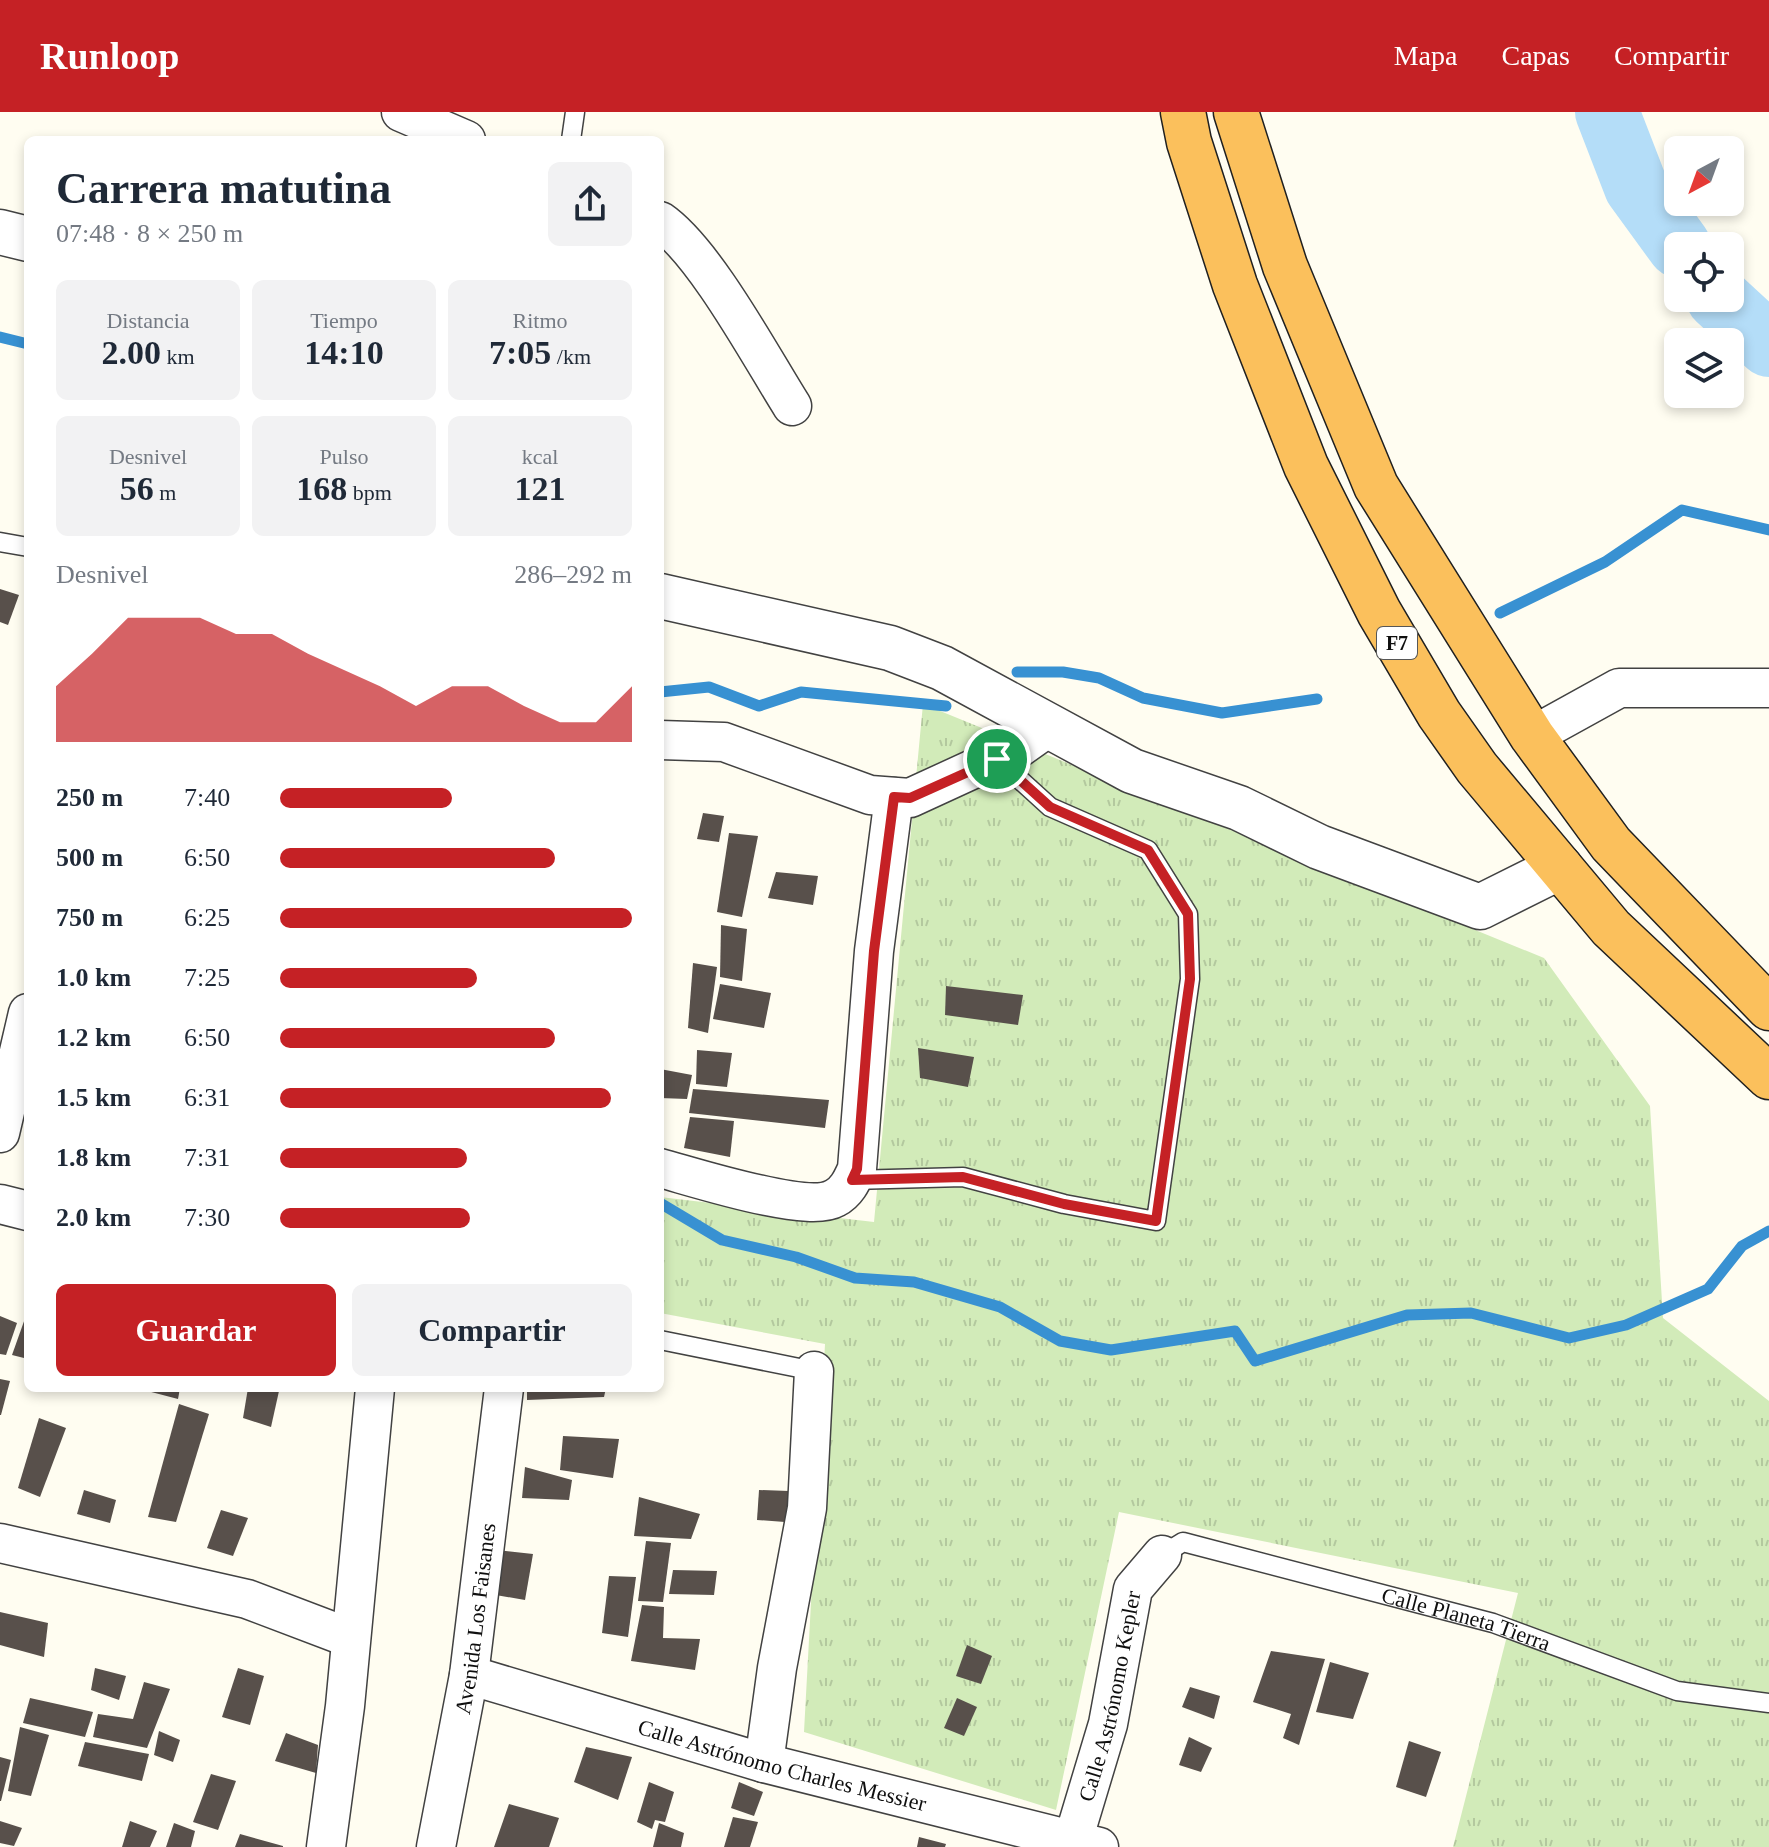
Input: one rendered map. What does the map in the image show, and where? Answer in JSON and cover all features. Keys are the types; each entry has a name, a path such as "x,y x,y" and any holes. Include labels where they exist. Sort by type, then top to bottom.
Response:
{"highway":[{"name":"F7","path":"1183,112 1235,285 1306,466 1379,612 1439,714 1477,768 1611,928 1769,1077"},
{"path":"1236,112 1285,266 1376,486 1532,736 1611,844 1769,1008"}],"street":[{"path":"401,112 457,136"},
{"path":"664,225 686,247 718,289 792,406"},
{"path":"0,232 24,238"},
{"path":"664,597 890,648 942,668 1132,771 1239,808 1319,847 1480,907 1560,867"},
{"path":"1532,736 1619,688 1769,688"},
{"path":"664,740 724,742 870,795 910,798 997,759 1050,726"},
{"path":"664,1169 773,1198 820,1202 835,1198 852,1180 857,1169 874,951 894,797"},
{"path":"0,1133 24,1030"},
{"path":"0,1204 24,1210"},
{"path":"764,1763 777,1668 807,1508 814,1371"},
{"path":"326,1847 375,1392"},
{"name":"Avenida Los Faisanes","path":"436,1847 469,1675 504,1392"},
{"path":"0,1543 247,1599 350,1638"},
{"name":"Calle Astrónomo Kepler","path":"1081,1845 1133,1589 1162,1555"},
{"name":"Calle Astrónomo Charles Messier","path":"469,1675 764,1763 1081,1845"}],"lane":[{"path":"572,136 575,112"},
{"path":"0,542 24,546"},
{"path":"852,1180 963,1177 1064,1204 1156,1221 1190,979 1188,914 1148,850 1050,807 997,759"},
{"path":"664,1341 814,1371"},
{"name":"Calle Planeta Tierra","path":"1162,1555 1183,1542 1493,1623 1677,1691 1769,1703"}],"green space":[{"path":"923,704 1544,958 1650,1106 1663,1318 1769,1401 1769,1847 1453,1847 1518,1593 1119,1512 1056,1810 804,1732 825,1344 664,1314 664,1197 874,1222"}],"building":[{"path":"0,589 19,595 8,625 0,622"},
{"path":"703,813 724,816 719,842 697,839"},
{"path":"729,833 758,836 742,917 717,912"},
{"path":"776,872 818,876 813,905 768,898"},
{"path":"721,925 747,929 742,981 720,977"},
{"path":"693,963 717,967 708,1033 688,1028"},
{"path":"720,984 771,993 764,1028 713,1019"},
{"path":"946,986 1023,995 1018,1025 945,1015"},
{"path":"918,1048 974,1057 968,1087 920,1078"},
{"path":"697,1050 732,1053 727,1087 696,1084"},
{"path":"664,1070 692,1075 687,1099 664,1098"},
{"path":"693,1089 829,1100 825,1128 689,1113"},
{"path":"690,1117 734,1121 730,1157 684,1148"},
{"path":"0,1316 17,1323 6,1355 0,1354"},
{"path":"24,1321 24,1358 12,1355"},
{"path":"0,1379 10,1381 1,1415 0,1415"},
{"path":"151,1392 179,1392 178,1399"},
{"path":"247,1392 279,1392 271,1427 243,1418"},
{"path":"527,1392 605,1392 604,1397 527,1400"},
{"path":"179,1404 209,1414 176,1522 148,1517"},
{"path":"39,1418 66,1428 40,1497 18,1488"},
{"path":"563,1436 619,1439 613,1478 560,1470"},
{"path":"525,1467 572,1480 569,1500 522,1498"},
{"path":"84,1490 116,1500 110,1523 77,1514"},
{"path":"759,1490 789,1491 785,1522 757,1520"},
{"path":"639,1497 700,1514 691,1539 634,1536"},
{"path":"221,1510 248,1518 233,1556 207,1548"},
{"path":"646,1541 671,1543 663,1602 638,1601"},
{"path":"497,1550 533,1554 525,1600 490,1594"},
{"path":"673,1570 717,1571 714,1595 669,1594"},
{"path":"609,1576 636,1577 628,1637 602,1633"},
{"path":"642,1605 664,1607 663,1638 700,1639 695,1670 631,1661"},
{"path":"0,1612 48,1623 44,1657 0,1645"},
{"path":"967,1645 992,1656 981,1684 956,1676"},
{"path":"1271,1651 1325,1659 1299,1745 1283,1738 1291,1714 1253,1702"},
{"path":"1330,1662 1369,1673 1353,1719 1316,1712"},
{"path":"95,1668 126,1676 119,1700 91,1690"},
{"path":"238,1668 264,1676 250,1725 222,1717"},
{"path":"144,1682 170,1689 147,1748 93,1737 98,1714 133,1719"},
{"path":"1190,1687 1220,1696 1214,1719 1182,1707"},
{"path":"30,1698 93,1712 85,1737 23,1723"},
{"path":"957,1698 977,1707 964,1736 944,1728"},
{"path":"20,1727 49,1735 31,1796 8,1791"},
{"path":"159,1731 180,1740 173,1762 154,1755"},
{"path":"286,1733 318,1745 316,1773 275,1761"},
{"path":"1189,1737 1212,1748 1201,1772 1179,1765"},
{"path":"1409,1741 1441,1752 1426,1797 1396,1787"},
{"path":"85,1742 149,1754 142,1781 78,1766"},
{"path":"586,1747 632,1757 618,1800 574,1782"},
{"path":"0,1757 11,1760 1,1801 0,1801"},
{"path":"211,1774 236,1781 218,1830 193,1822"},
{"path":"649,1782 674,1792 665,1822 655,1820 652,1829 637,1822"},
{"path":"739,1782 763,1792 754,1816 731,1808"},
{"path":"509,1804 559,1818 549,1847 494,1847"},
{"path":"733,1817 758,1822 750,1847 724,1847"},
{"path":"0,1821 22,1828 14,1846 0,1843"},
{"path":"130,1821 157,1831 150,1847 122,1847"},
{"path":"174,1823 195,1831 191,1847 166,1847"},
{"path":"659,1823 684,1833 681,1847 653,1847"},
{"path":"240,1834 283,1846 283,1847 235,1847"},
{"path":"919,1837 946,1844 945,1847 917,1847"}],"waterway":[{"path":"1607,112 1636,187 1669,232"},
{"path":"1733,312 1769,345"},
{"path":"0,337 24,343"},
{"path":"1500,613 1605,562 1682,510 1769,530"},
{"path":"1017,672 1063,672 1099,678 1143,698 1222,713 1317,699"},
{"path":"664,692 709,687 759,706 801,692 946,706"},
{"path":"664,1205 722,1240 796,1257 855,1278 914,1282 1000,1307 1060,1341 1111,1350 1235,1331 1255,1361 1407,1315 1471,1313 1569,1338 1626,1325 1708,1289 1742,1246 1769,1231"}],"route":[{"path":"997,759 1050,807 1148,850 1188,914 1190,979 1156,1221 1064,1204 963,1177 852,1180 857,1169 874,951 894,797 910,798 997,759"}]}
